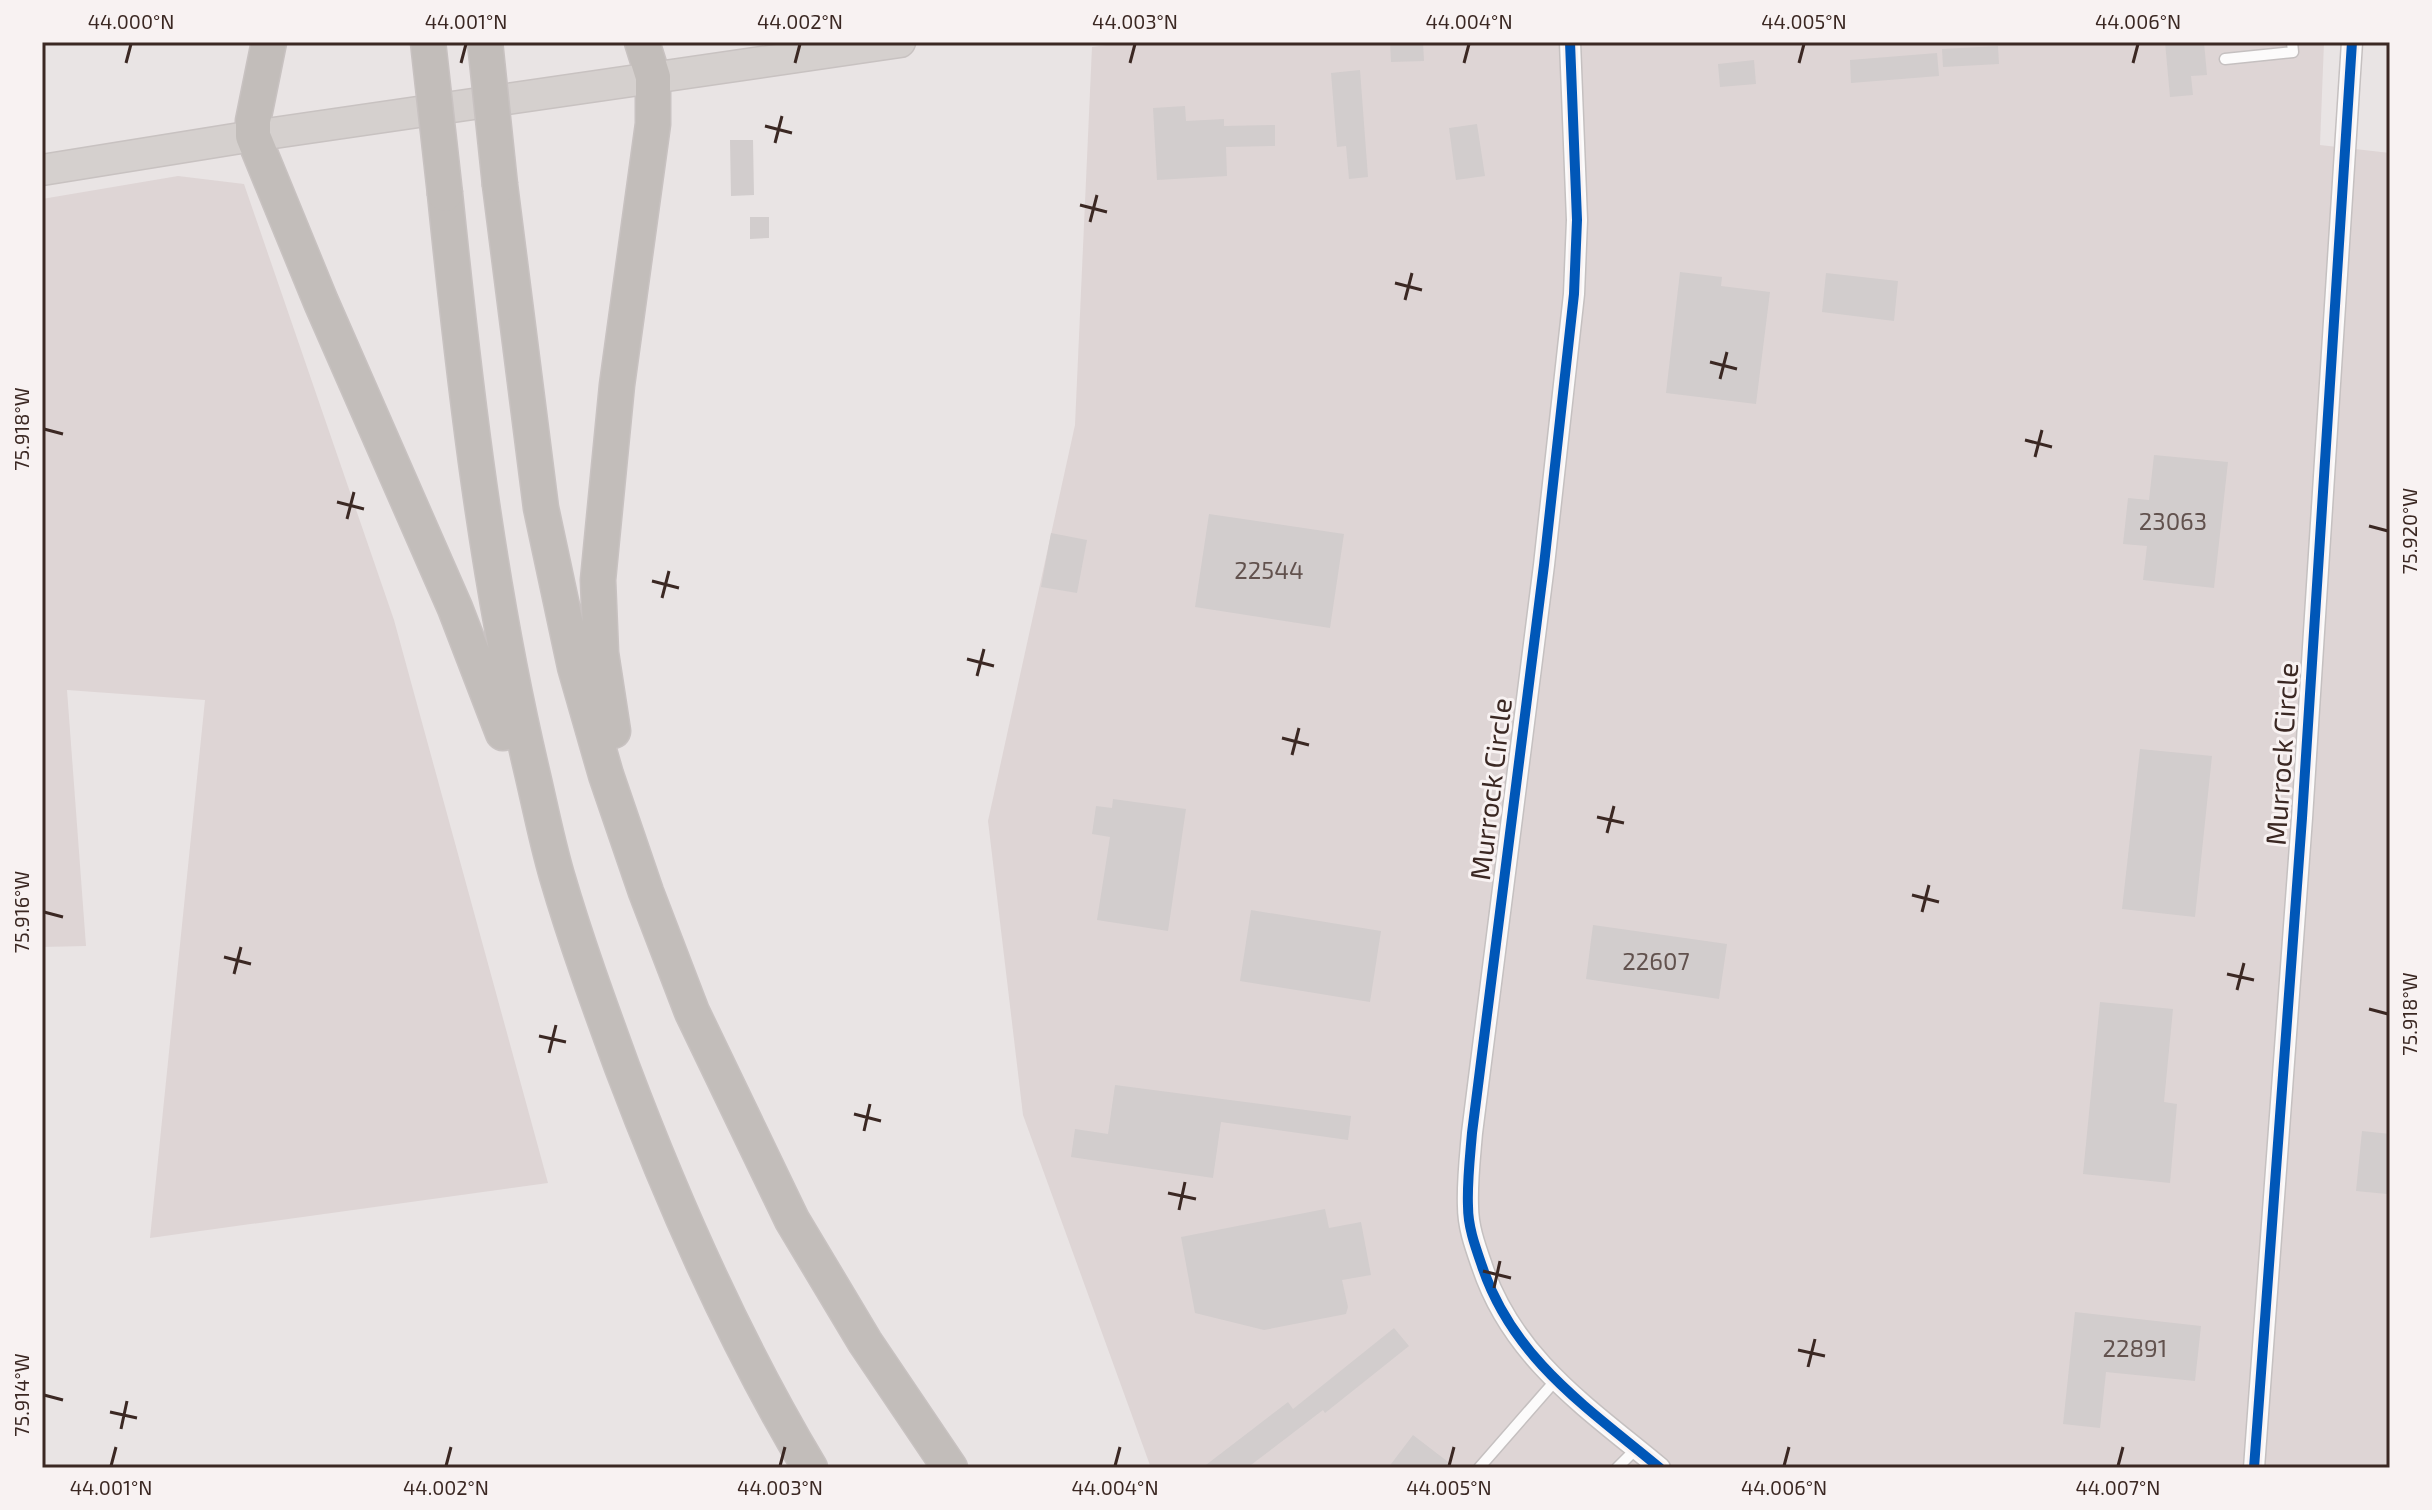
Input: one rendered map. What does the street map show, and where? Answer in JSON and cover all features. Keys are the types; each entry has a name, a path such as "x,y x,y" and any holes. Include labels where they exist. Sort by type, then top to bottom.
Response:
{"highway":[{"path":"269,42 253,121 253,136 314,287 455,608 492,699 524,809 556,874"},
{"path":"428,42 462,360 483,519 510,678 556,874 589,977 655,1154 706,1271 810,1468"},
{"path":"485,42 528,414 544,522 575,667 606,775 692,1012 792,1220 865,1342 950,1468"},
{"path":"642,42 653,77 653,124 617,385 598,580 601,653 611,727 628,789 646,892"}],"main road":[{"path":"42,170 253,136 900,42"}],"street":[{"name":"Murrock Circle","path":"1570,42 1577,220 1574,294 1544,565 1472,1133 1468,1208 1473,1239 1490,1291 1509,1326 1555,1381 1660,1468"},
{"name":"Murrock Circle","path":"2254,1468 2302,818 2352,42"}],"lane":[{"path":"2225,59 2293,52 2292,42"},
{"path":"1479,1468 1555,1381"},
{"path":"1617,1468 1637,1448"}],"shaded area":[{"path":"1127,42 2324,42 2320,145 2390,153 2390,1468 1151,1468 1023,1115 988,821 1075,425 1092,47"},
{"path":"178,176 244,184 394,620 548,1183 150,1238 205,700 67,690 86,946 42,947 42,199"}],"building":[{"path":"1390,42 1423,42 1424,61 1391,62"},
{"path":"2165,42 2204,42 2207,75 2191,76 2193,95 2170,97"},
{"path":"1998,46 1999,64 1943,67 1942,49"},
{"path":"1937,53 1939,76 1851,83 1850,60"},
{"path":"1754,60 1756,84 1720,87 1718,64"},
{"path":"1360,70 1368,177 1349,179 1346,146 1337,147 1331,73"},
{"path":"1185,106 1186,121 1224,119 1224,126 1275,125 1275,146 1226,147 1227,176 1157,180 1153,108"},
{"path":"1477,124 1485,176 1456,180 1449,128"},
{"path":"730,140 753,140 754,195 731,196"},
{"path":"750,217 769,217 769,238 750,239"},
{"path":"1680,272 1722,277 1721,286 1770,292 1756,404 1666,393"},
{"path":"1826,273 1898,281 1894,321 1822,312"},
{"path":"2154,455 2228,462 2214,588 2143,580 2147,546 2123,544 2128,498 2149,500"},
{"path":"1209,514 1344,534 1330,628 1195,607"},
{"path":"1051,533 1087,540 1077,593 1041,587"},
{"path":"2140,749 2212,756 2195,917 2122,909"},
{"path":"1113,799 1186,809 1168,931 1097,920 1110,837 1092,834 1096,806 1112,808"},
{"path":"1251,910 1381,931 1370,1002 1240,981"},
{"path":"1593,925 1727,944 1719,999 1586,979"},
{"path":"2100,1002 2173,1009 2164,1102 2177,1104 2170,1183 2083,1174"},
{"path":"1115,1085 1351,1116 1348,1140 1221,1122 1213,1178 1071,1157 1075,1129 1108,1134"},
{"path":"2362,1131 2390,1134 2390,1186 2387,1194 2356,1191"},
{"path":"1325,1209 1329,1228 1361,1222 1371,1275 1342,1280 1348,1307 1346,1314 1264,1330 1195,1313 1181,1237"},
{"path":"2075,1312 2201,1326 2195,1381 2106,1372 2100,1428 2063,1424"},
{"path":"1394,1328 1409,1346 1325,1413 1323,1410 1247,1468 1202,1468 1288,1402 1293,1409"},
{"path":"1413,1435 1456,1468 1388,1468"}],"cycle path":[{"path":"1570,42 1577,220 1574,294 1544,565 1472,1133 1468,1214 1472,1236 1496,1299 1533,1355 1580,1402 1660,1468"},
{"path":"2254,1468 2302,818 2352,42"}]}
